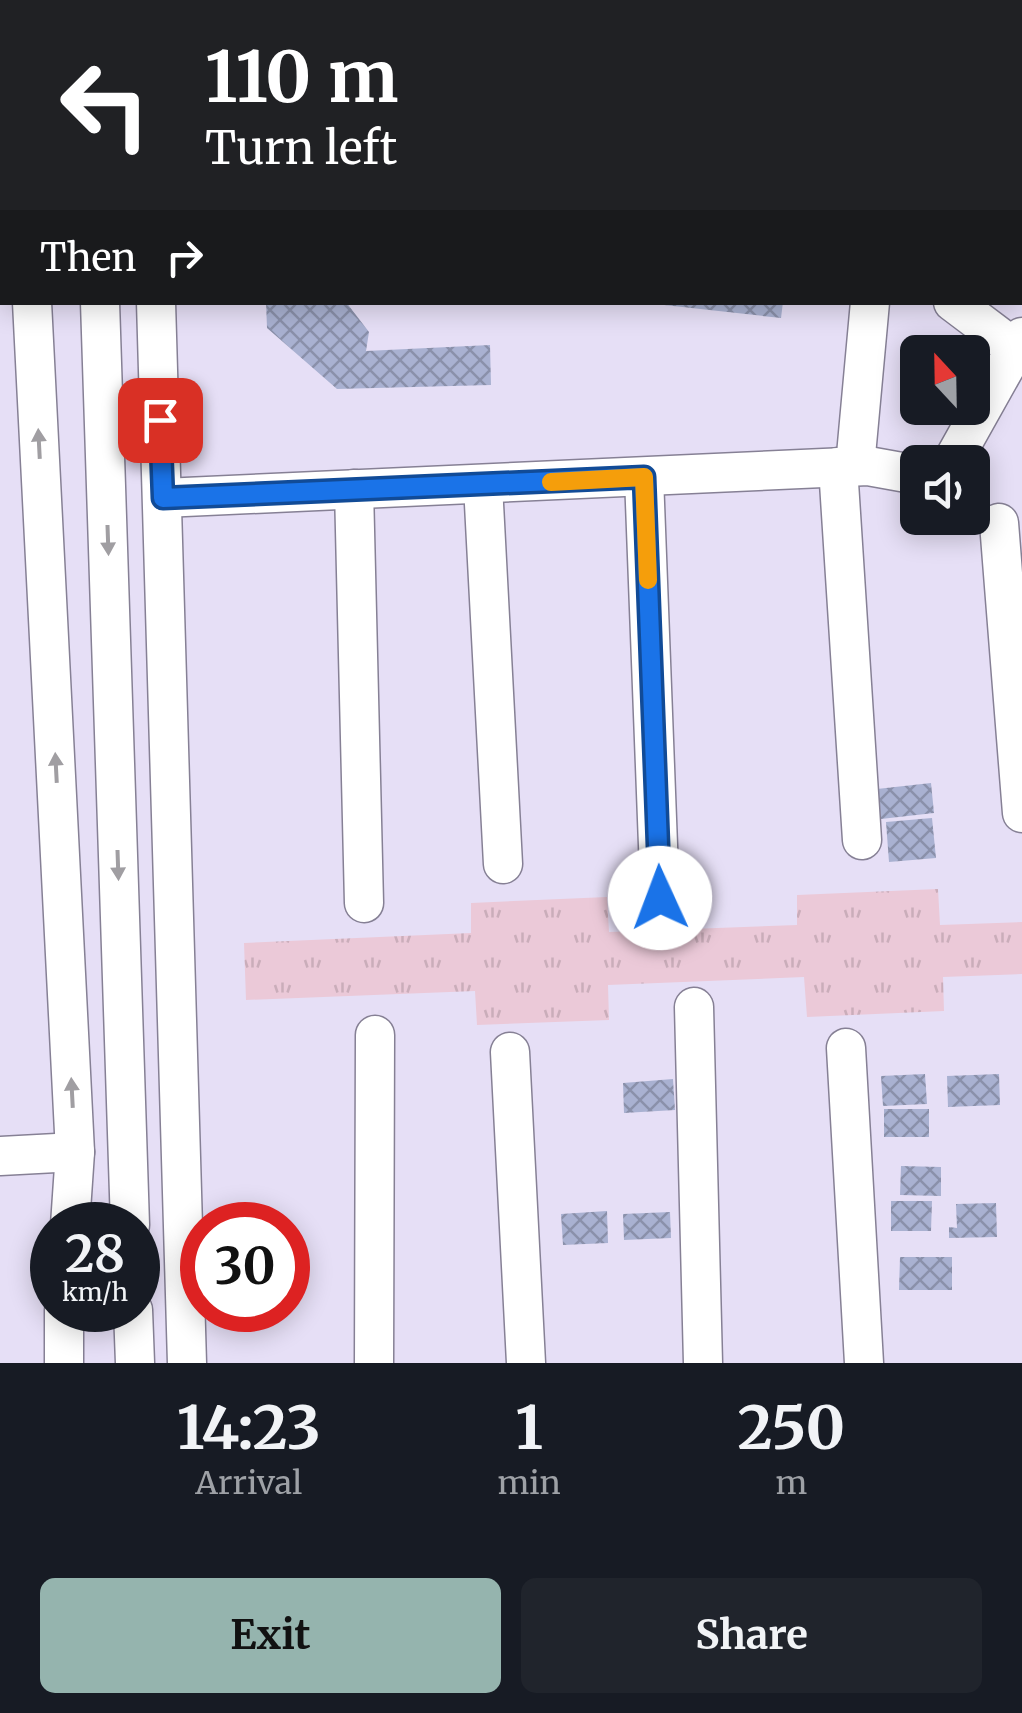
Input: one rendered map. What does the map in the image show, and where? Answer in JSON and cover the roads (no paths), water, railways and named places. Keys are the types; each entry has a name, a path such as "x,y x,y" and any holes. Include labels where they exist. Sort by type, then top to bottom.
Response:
{"street":[{"path":"32,305 74,1152 71,1202"},
{"path":"100,305 129,1202"},
{"path":"156,305 187,1363"},
{"path":"862,840 847,467 870,305"},
{"path":"959,305 1018,342 961,445"},
{"path":"163,498 847,467 900,473"},
{"path":"644,477 660,898"},
{"path":"483,485 502,864"},
{"path":"354,489 364,903"},
{"path":"998,521 1022,814"},
{"path":"694,1007 703,1363"},
{"path":"374,1363 375,1035"},
{"path":"846,1048 864,1363"},
{"path":"510,1052 526,1363"},
{"path":"0,1156 74,1152"},
{"path":"134,1332 135,1363"},
{"path":"137,1332 146,1363"}]}
